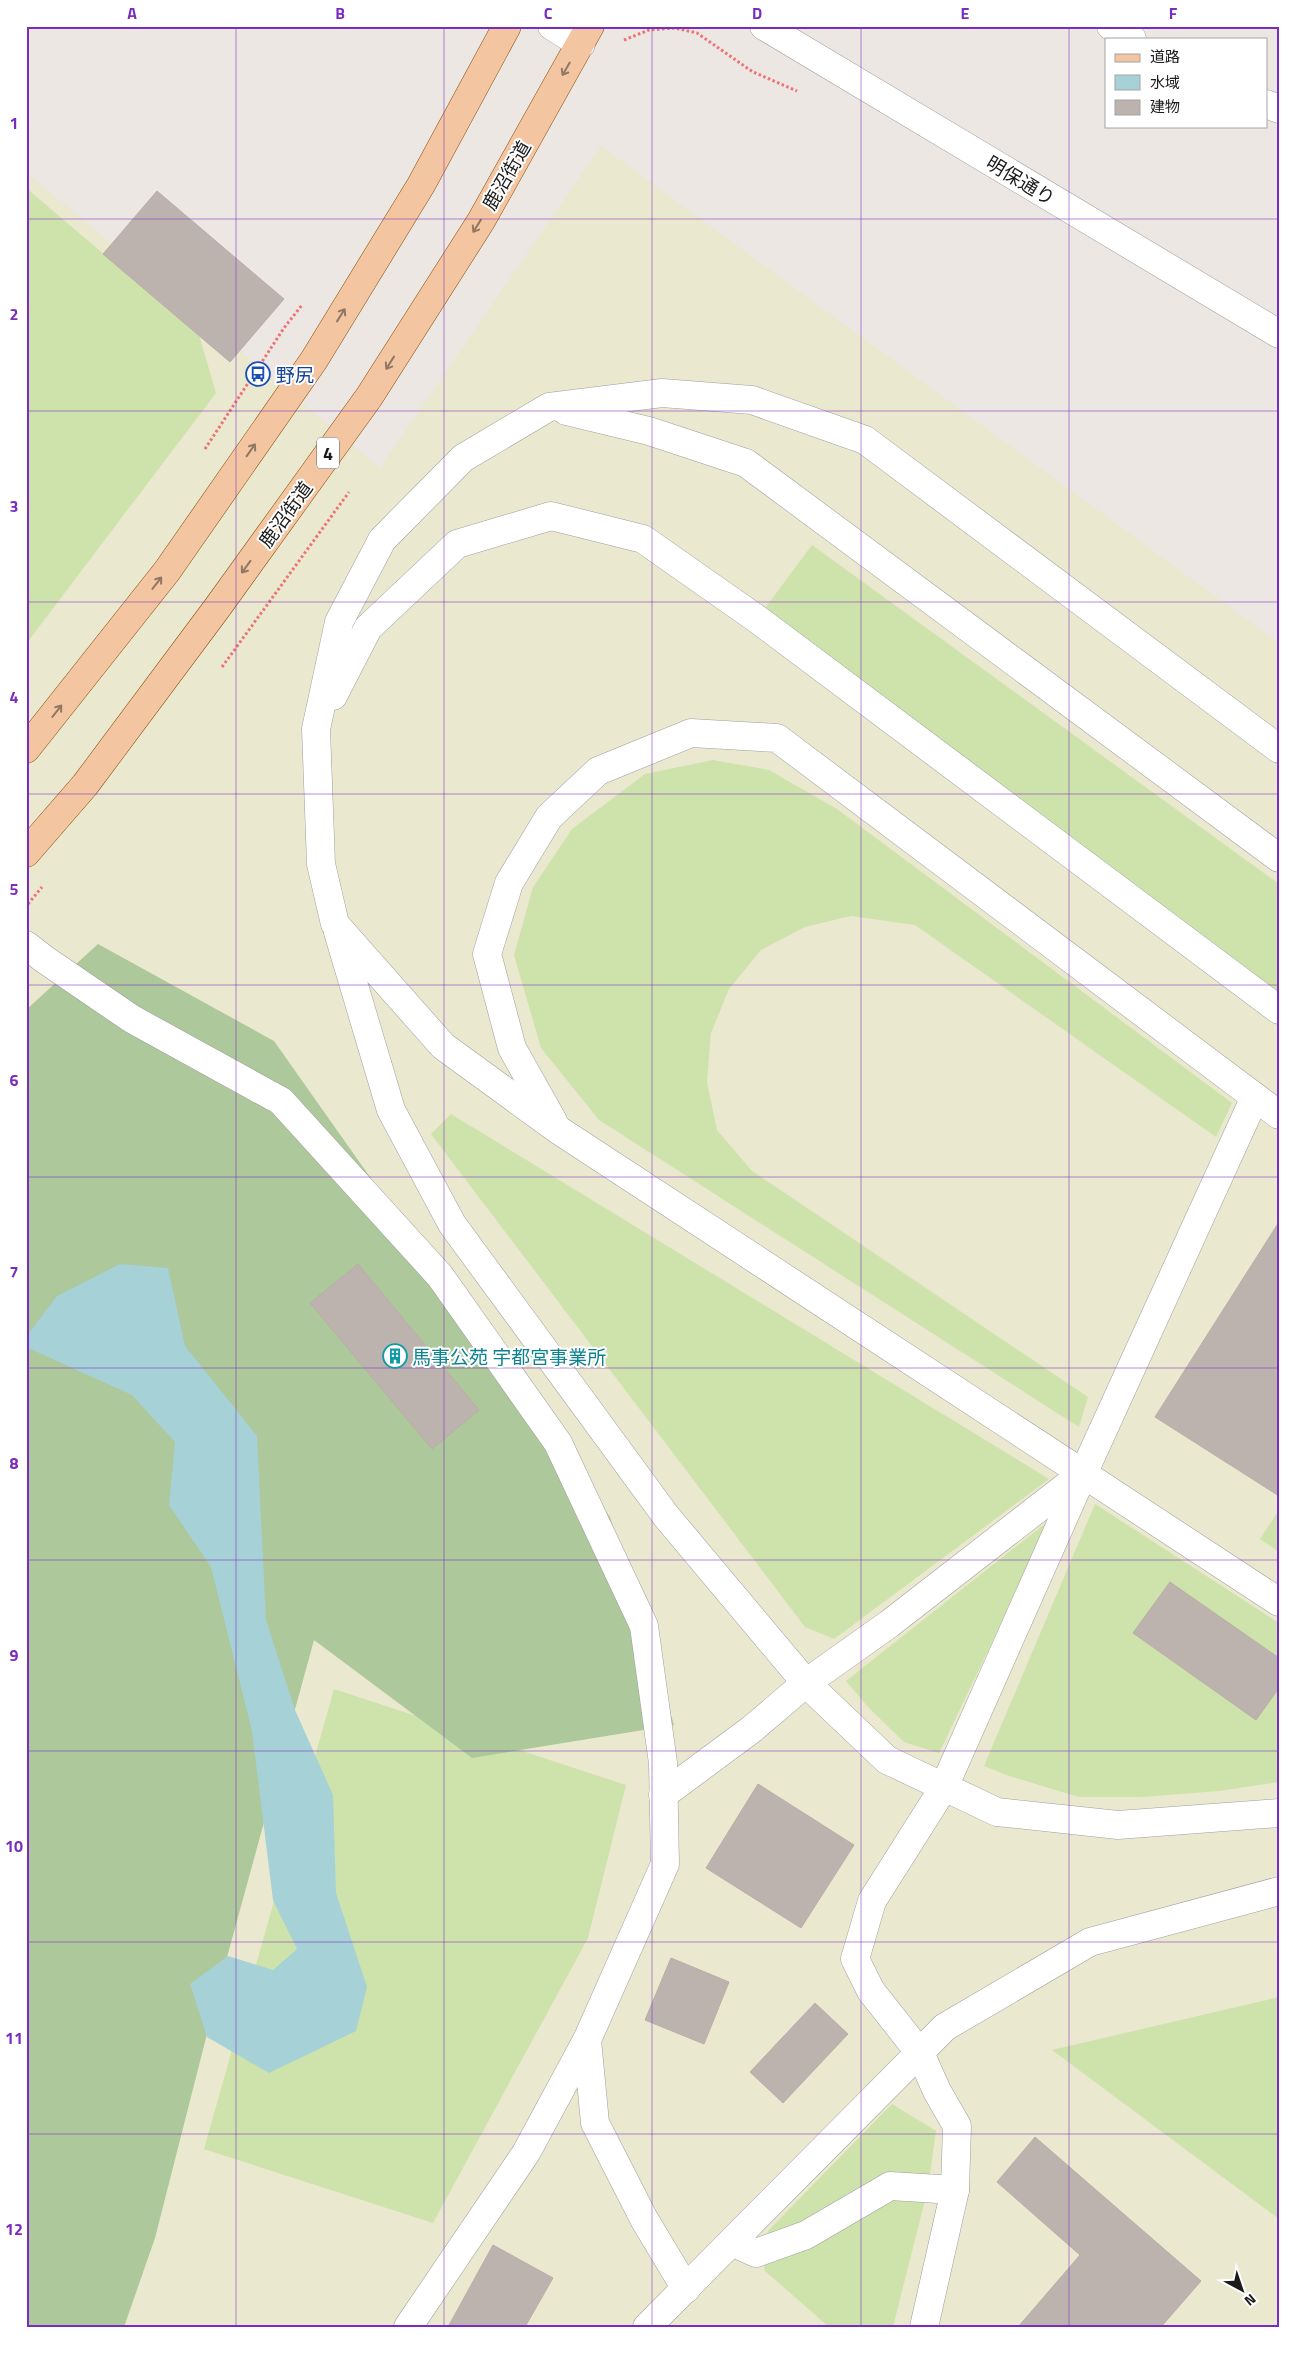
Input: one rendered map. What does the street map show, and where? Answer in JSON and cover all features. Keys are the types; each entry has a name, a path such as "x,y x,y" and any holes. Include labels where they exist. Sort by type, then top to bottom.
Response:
{"main road":[{"path":"26,749 167,571 314,360 421,185 507,26"},
{"name":"鹿沼街道","path":"26,853 91,777 217,608 369,397 480,221 585,35"}],"street":[{"path":"552,26 585,35"},
{"name":"明保通り","path":"764,26 1279,334"},
{"path":"1111,26 1130,38"},
{"path":"1279,749 865,440 752,400 662,393 549,407 464,458 382,540 339,622 316,729 321,864 336,924 391,1110 452,1224 666,1516 806,1683 887,1760 997,1812 1118,1825 1279,1813"},
{"path":"549,407 648,430 746,463 1279,858"},
{"path":"316,729 368,628 457,544 551,516 643,539 757,619 1279,1010"},
{"path":"557,1129 512,1048 487,954 509,883 549,817 598,771 691,733 777,738 1279,1114"},
{"path":"336,924 443,1046 557,1129 1279,1602"},
{"path":"26,945 132,1019 281,1101 440,1276 558,1443 644,1626 663,1763 665,1864 587,2040 526,2153 408,2327"},
{"path":"924,2327 955,2190 957,2126 936,2090 920,2053 871,1991 855,1959 872,1901 944,1787 1083,1474 1255,1097"},
{"path":"664,1795 752,1729 806,1683 889,1624 1083,1474"},
{"path":"649,2326 946,2027 1090,1942 1279,1892"},
{"path":"587,2040 595,2123 644,2219 686,2289"},
{"path":"732,2242 756,2253 806,2235 890,2186 955,2190"}],"path":[{"path":"620,43 626,38 649,30 675,28 697,33 753,72 805,94"},
{"path":"201,456 268,352 308,298"},
{"path":"216,674 349,491"},
{"path":"28,904 47,882"}],"shaded area":[{"path":"601,146 1279,643 1279,2327 26,2327 26,172 380,468"}],"green space":[{"path":"26,188 199,335 216,393 26,644"},
{"path":"812,545 1279,884 1279,998 757,619"},
{"path":"713,760 769,770 837,809 1232,1103 1216,1137 915,925 851,916 805,927 761,950 729,989 711,1033 707,1082 717,1130 752,1171 1088,1397 1079,1427 599,1120 541,1048 514,955 533,887 572,829 645,774"},
{"path":"98,944 274,1041 610,1517 674,1725 472,1758 314,1640 221,1979 155,2238 124,2327 26,2327 26,1010"},
{"path":"451,1114 1049,1479 834,1639 805,1627 431,1134"},
{"path":"1095,1504 1279,1623 1279,1782 1219,1791 1142,1797 1079,1797 1009,1776 984,1766"},
{"path":"1279,1510 1279,1552 1260,1539"},
{"path":"1051,1519 939,1753 904,1742 869,1708 846,1681"},
{"path":"334,1689 626,1785 588,1938 433,2223 204,2149"},
{"path":"1279,1997 1279,2219 1052,2050"},
{"path":"892,2104 936,2131 928,2188 893,2327 829,2327 764,2270 768,2231"}],"water":[{"path":"120,1264 168,1268 185,1346 257,1436 266,1620 295,1710 333,1795 336,1893 367,1987 356,2031 269,2073 207,2037 190,1984 228,1956 273,1970 297,1949 273,1900 252,1731 211,1567 169,1505 175,1442 132,1395 26,1347 26,1337 57,1296"}],"building":[{"path":"157,191 284,299 230,362 103,254"},
{"path":"1279,1222 1279,1496 1155,1417"},
{"name":"馬事公苑 宇都宮事業所","path":"358,1264 479,1410 432,1449 310,1303"},
{"path":"1170,1582 1279,1658 1279,1688 1256,1720 1133,1633"},
{"path":"758,1784 854,1845 801,1928 706,1868"},
{"path":"671,1958 729,1982 704,2044 645,2020"},
{"path":"815,2003 848,2034 783,2103 750,2072"},
{"path":"1035,2137 1201,2281 1161,2327 1018,2327 1080,2255 997,2182"},
{"path":"493,2245 553,2278 525,2327 448,2327"}],"place":[{"name":"野尻","path":"258,374"},
{"name":"馬事公苑 宇都宮事業所","path":"395,1356"}]}
